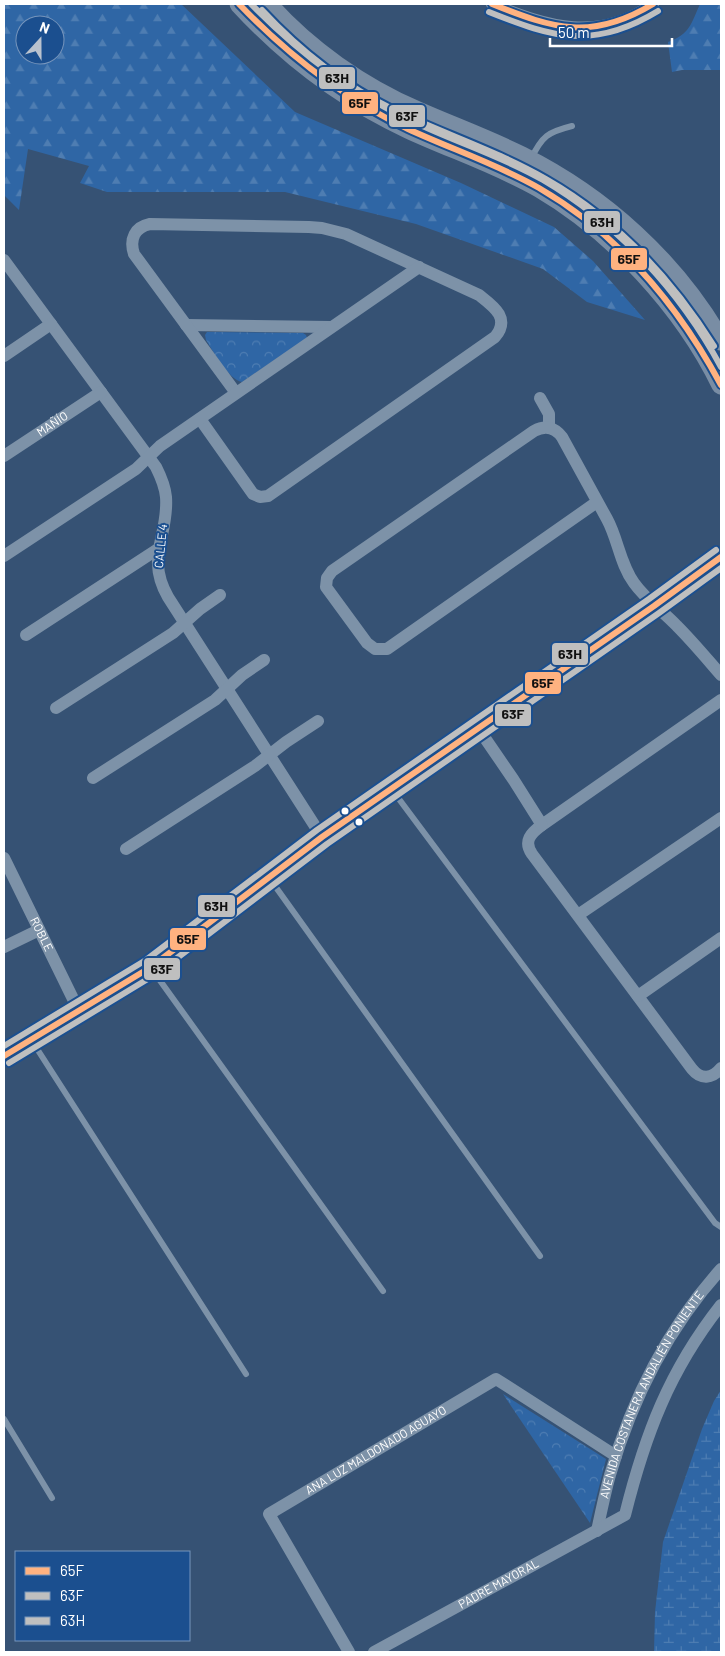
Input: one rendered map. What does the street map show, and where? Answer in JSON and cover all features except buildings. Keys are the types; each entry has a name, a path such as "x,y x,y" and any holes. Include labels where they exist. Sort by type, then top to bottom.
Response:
{"street":[{"path":"239,4 282,47 306,67 354,101 406,129 520,177 559,200 586,220 611,241 658,290 700,347 721,385"},
{"path":"268,4 315,48 364,82 416,110 530,160 600,204 645,244 685,288 721,341"},
{"path":"492,4 538,22 571,27 603,25 619,21 632,17 653,4"},
{"path":"200,419 253,494 260,497 268,496 495,337 502,322 501,316 494,307 479,295 346,234 322,228 144,225 138,229 131,241 134,254 236,393"},
{"name":"CALLE 4","path":"4,260 161,477 166,498 166,510 158,549 157,562 160,582 322,836"},
{"path":"4,556 136,469 160,446 419,267"},
{"path":"4,356 51,324"},
{"path":"186,325 331,327"},
{"name":"MAÑÍO","path":"4,456 101,392"},
{"path":"540,398 549,414 549,428"},
{"path":"597,502 387,649 374,648 368,643 328,592 326,582 332,571 538,428 554,429 562,437 613,530 626,569 634,582 654,606 676,625 721,675"},
{"path":"26,635 158,549"},
{"path":"4,1056 151,967 270,878 322,836 721,558"},
{"path":"56,708 173,633 200,609 220,595"},
{"path":"93,778 215,700 242,675 264,660"},
{"path":"721,700 542,825 529,837 530,850 695,1074 706,1077 712,1076 721,1068"},
{"path":"126,849 256,766 318,720"},
{"path":"478,728 542,825"},
{"path":"578,915 721,818"},
{"name":"ROBLE","path":"4,858 79,1011"},
{"path":"4,947 39,930"},
{"path":"638,996 721,938"},
{"name":"AVENIDA COSTANERA ANDALIÉN PONIENTE","path":"597,1531 610,1476 635,1404 657,1359 690,1307 721,1269"},
{"name":"AVENIDA COSTANERA ANDALIÉN PONIENTE","path":"625,1516 650,1428 662,1399 693,1344 721,1304"},
{"name":"ANA LUZ MALDONADO AGUAYO","path":"349,1652 269,1514 496,1379 616,1456"},
{"name":"PADRE MAYORAL","path":"374,1652 625,1516"}],"lane":[{"path":"530,160 543,138 557,130 572,126"},
{"path":"391,789 715,1223 721,1227"},
{"path":"270,878 540,1256"},
{"path":"151,967 383,1291"},
{"path":"31,1039 246,1374"},
{"path":"4,1420 52,1498"}],"green space":[{"path":"4,4 181,4 295,112 461,183 554,227 593,261 645,320 587,302 543,269 416,224 285,192 107,192 80,183 89,166 28,149 19,210 4,195"},
{"path":"700,4 721,4 721,70 682,70 672,72 668,42 685,32 692,23"},
{"path":"207,332 303,333 307,338 242,382 232,376 222,364 206,340 205,335"},
{"path":"721,1390 721,1652 654,1652 655,1612 663,1542 702,1429"},
{"path":"503,1394 606,1459 590,1523"}],"transit line":[{"name":"65F","path":"239,4 297,58 361,104 408,129 523,179 568,206 595,227 644,274 665,300 686,327 721,385"},
{"name":"63H","path":"251,4 287,39 326,70 368,98 428,129 527,171 597,217 621,238 666,286 705,339 721,367"},
{"name":"65F","path":"492,4 535,20 573,27 592,27 611,23 631,16 653,4"},
{"name":"63F","path":"262,10 307,53 358,90 394,110 527,169 572,195 596,212 619,231 660,274 714,346"},
{"name":"63F","path":"489,12 534,28 574,36 614,31 658,11"},
{"name":"63H","path":"4,1046 146,960 317,830 649,599 716,550"},
{"name":"65F","path":"4,1056 151,967 322,837 654,606 721,557"},
{"name":"63F","path":"9,1063 156,974 327,844 721,568"}]}
